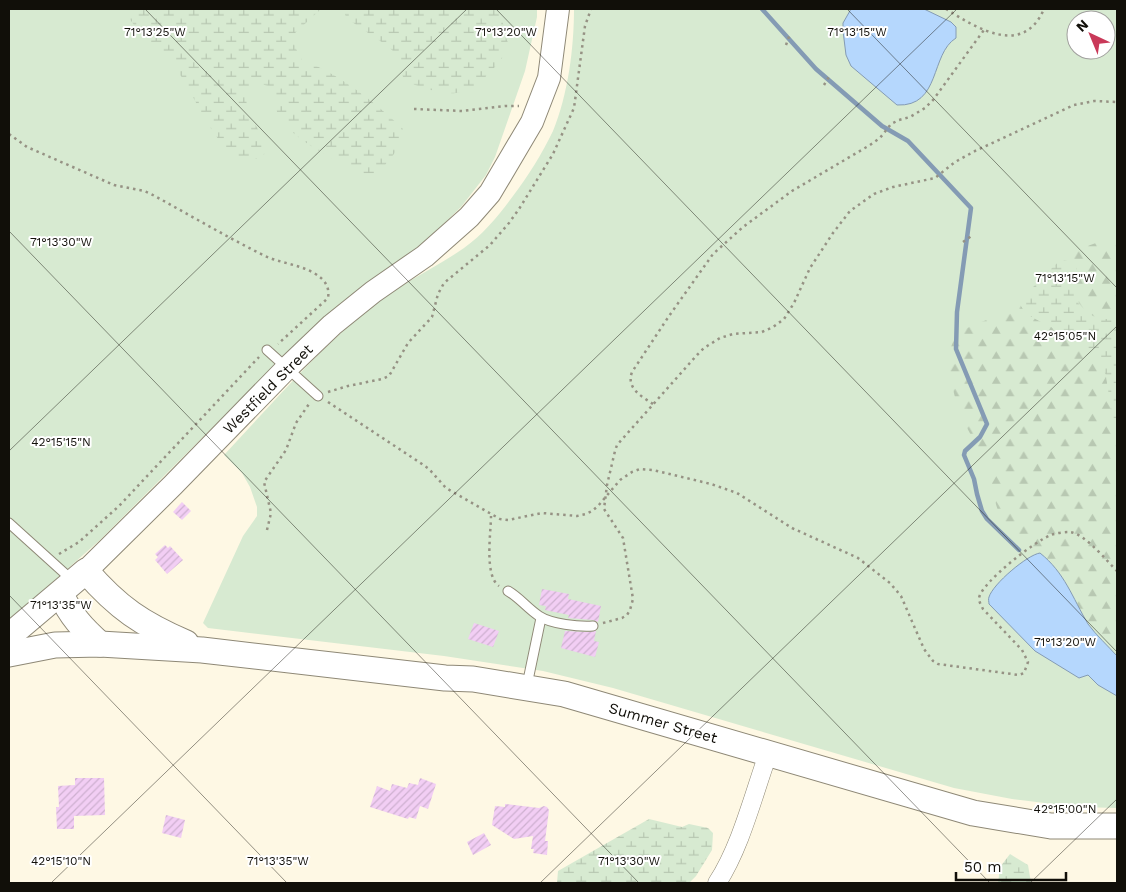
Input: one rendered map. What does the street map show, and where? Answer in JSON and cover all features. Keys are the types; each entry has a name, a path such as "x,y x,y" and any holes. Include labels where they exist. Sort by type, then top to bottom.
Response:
{"main road":[{"name":"Westfield Street","path":"9,636 74,582"},
{"path":"74,582 67,607 81,627 100,644"},
{"name":"Summer Street","path":"74,582 109,596 133,616 158,631 202,650"},
{"name":"Summer Street","path":"9,654 55,645 100,644 202,650 444,678 474,679 582,699 973,813 1050,826 1117,826"}],"street":[{"name":"Westfield Street","path":"74,582 332,325 425,256 469,217 490,193 521,142 538,108 549,78 558,9"},
{"path":"717,883 739,838 768,754"}],"lane":[{"path":"267,350 318,396"},
{"path":"9,523 74,582"},
{"path":"508,591 518,597 541,618 578,626 593,626"},
{"path":"526,688 541,618"}],"path":[{"path":"267,530 271,513 264,482 286,450 296,423 309,404 318,396 389,376 408,343 432,317 438,294 444,283 480,254 509,223 553,154 574,108 585,26 592,9"},
{"path":"946,9 984,30 998,35 1017,35 1032,27 1039,20 1044,9"},
{"path":"653,404 641,396 631,385 632,372 713,254 742,227 792,191 870,145 889,126 920,112 933,100 984,30"},
{"path":"786,45 790,34"},
{"path":"824,86 830,75"},
{"path":"593,626 622,618 630,610 632,604 623,538 619,529 606,513 605,498 617,445 697,355 712,343 728,335 762,332 784,319 838,225 856,206 883,190 938,177 955,162 975,151 1074,105 1094,101 1117,102"},
{"path":"414,109 462,111 505,106 538,108"},
{"path":"9,134 28,147 114,185 151,194 265,256 295,264 314,273 321,278 329,290 328,298 279,342 257,358 149,475 100,524 66,551 48,558"},
{"path":"963,242 973,235"},
{"path":"318,396 422,464 446,488 500,520 542,514 577,516 592,511 620,480 640,469 698,480 737,493 792,528 858,558 890,583 901,596 918,637 929,657 938,664 953,668 981,669 1019,675 1024,673 1028,662 1022,650 983,608 980,596 987,584 1009,563 1040,540 1057,533 1071,532 1080,535 1117,571"},
{"path":"491,516 490,562 492,577 495,584 508,591"}],"green space":[{"path":"9,9 537,9 537,17 525,71 495,157 486,175 461,207 429,238 276,364 101,539 9,621"},
{"path":"124,9 321,9 295,33 294,44 302,60 342,80 380,109 403,129 400,143 392,157 370,179 306,143 294,134 278,115 276,88 255,84 247,92 247,105 251,118 267,148 261,157 247,159 234,154 222,144 212,130 185,83 171,63 137,29"},
{"path":"345,9 508,9 502,14 504,33 508,43 506,51 494,68 471,88 451,93 430,90 405,82 400,69 400,57 352,22 345,15"},
{"path":"574,9 1117,9 1117,808 1078,807 1012,799 954,788 613,688 543,671 444,656 208,628 203,623 243,536 257,516 257,507 250,487 242,473 224,455 309,364 362,314 399,287 471,243 503,210 529,173 553,131 563,102 571,55"},
{"path":"1117,233 1117,318 1102,319 1093,316 1078,302 1075,289 1075,262 1060,260 1079,249 1110,238"},
{"path":"1060,260 1075,262 1077,270 1075,289 1080,306 1097,318 1117,318 1117,424 1112,418 1106,375 1099,362 1063,333 1026,314 1020,304 1034,286"},
{"path":"1020,304 1026,314 1063,333 1090,353 1099,362 1106,375 1112,418 1117,424 1117,656 1088,624 1056,569 1040,553 1033,554 1008,530 999,514 985,462 962,418 956,402 949,363 949,354 954,340 965,329 1004,314"},
{"path":"649,819 682,827 689,824 708,828 713,833 712,850 696,876 689,883 557,883 558,871"},
{"path":"1010,854 1028,865 1031,883 998,883 1000,867"}],"water":[{"path":"851,9 924,9 951,22 956,27 956,38 942,56 928,89 921,98 911,103 897,105 851,66 846,55 843,23"},
{"path":"1040,553 1062,577 1088,624 1117,656 1117,696 1098,685 1088,675 1079,678 1035,651 989,604 992,591 1003,578 1019,564"}],"building":[{"path":"182,502 191,511 182,520 173,512"},
{"path":"165,545 168,548 170,546 183,560 167,574 155,560 158,557 155,554"},
{"path":"542,589 569,594 568,599 601,606 598,622 568,618 569,615 545,610 546,606 539,605"},
{"path":"474,623 499,631 493,647 468,639"},
{"path":"565,631 596,631 594,641 599,642 595,657 561,648"},
{"path":"75,778 104,778 105,815 74,816 74,829 57,829 56,807 59,807 58,786 75,785"},
{"path":"420,778 436,784 428,809 420,806 416,819 409,817 408,819 370,807 377,786 390,791 392,784 407,788 409,783 418,785"},
{"path":"505,804 539,808 547,807 549,810 545,841 548,841 547,855 533,853 534,849 531,849 533,836 514,839 492,825 495,806 505,807"},
{"path":"166,815 185,820 181,838 162,833"},
{"path":"484,833 491,845 473,855 467,842"}],"waterway":[{"path":"762,9 816,69 882,126 908,141 971,208 957,312 956,349 987,424 980,437 965,451 964,455 974,479 982,511 987,519 1019,550"}]}
